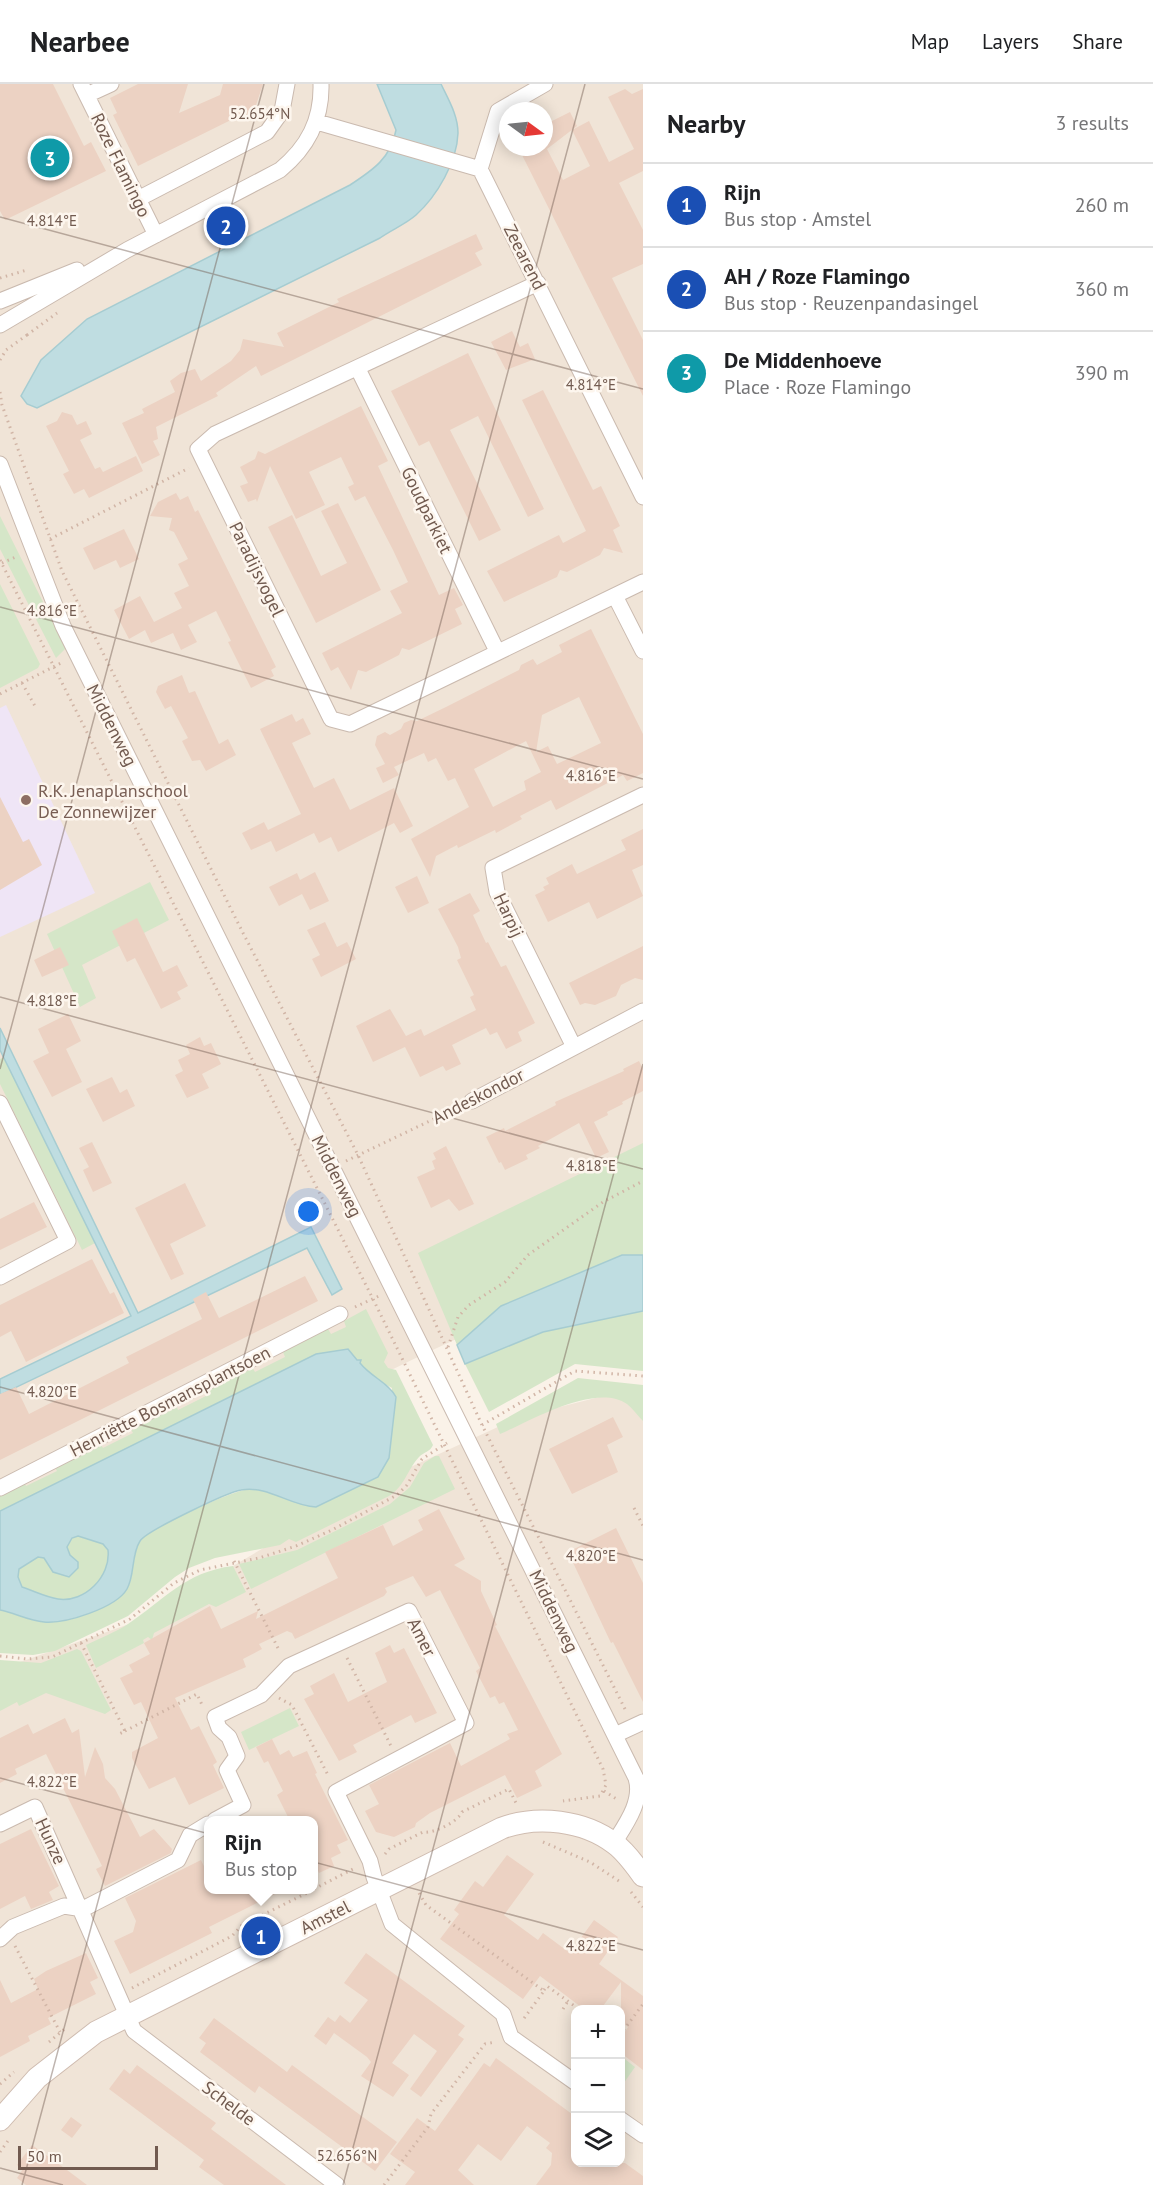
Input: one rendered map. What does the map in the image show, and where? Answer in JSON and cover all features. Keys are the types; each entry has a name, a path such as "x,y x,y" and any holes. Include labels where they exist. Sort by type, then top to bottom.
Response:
{"street":[{"name":"Roze Flamingo","path":"111,84 84,89 156,235"},
{"path":"138,199 267,132 282,111 287,84"},
{"path":"0,325 127,250 280,170 305,145 317,122 321,84"},
{"path":"317,122 480,170 498,111 545,84"},
{"name":"Zeearend","path":"480,170 643,497"},
{"path":"0,301 127,250"},
{"path":"204,460 198,449 215,434 538,283"},
{"name":"Goudparkiet","path":"358,369 497,651"},
{"name":"Paradijsvogel","path":"204,460 331,719 350,724 643,582"},
{"name":"Middenweg","path":"0,464 54,608 466,1433 639,1788 634,1810 614,1843"},
{"path":"615,596 643,651"},
{"name":"Harpij","path":"573,1045 497,892 494,868 643,795"},
{"name":"Andeskondor","path":"472,1101 573,1045 643,1011"},
{"path":"0,1102 68,1241 0,1277"},
{"name":"Henriëtte Bosmansplantsoen","path":"0,1488 340,1314"},
{"name":"Amer","path":"215,1717 266,1691 289,1666 409,1611 466,1723 336,1792"},
{"path":"215,1717 219,1728 229,1737 237,1756 227,1770 243,1805 224,1816"},
{"path":"615,1735 636,1719"},
{"path":"336,1792 370,1861 392,1924 503,2014 511,2037 571,2079"},
{"name":"Hunze","path":"0,1824 35,1807 83,1909 128,2016"},
{"name":"Amstel","path":"8,2126 21,2094 64,2055 96,2032 381,1897 476,1840 522,1821 558,1822 598,1834 614,1843"},
{"path":"4,1936 64,1906 83,1909 178,1860 190,1835 204,1826"},
{"path":"614,1843 643,1876"},
{"name":"Schelde","path":"128,2016 134,2031 337,2185"},
{"path":"625,2122 643,2135"}],"path":[{"path":"0,360 6,350 27,335 25,329"},
{"name":"Middenweg","path":"0,392 2,405 62,571 242,931 358,1155 482,1425 636,1719"},
{"path":"1,562 33,548 204,460"},
{"name":"Middenweg","path":"1,562 373,1299 603,1769 606,1785 604,1791 600,1796 586,1800"},
{"path":"0,694 99,644"},
{"path":"22,683 35,706"},
{"name":"Andeskondor","path":"312,1178 472,1101"},
{"path":"447,1348 458,1317 470,1305 505,1282 528,1255 603,1202 643,1180"},
{"path":"0,1656 42,1659 81,1644 129,1619 174,1583 200,1570 234,1561 259,1558 296,1546 391,1500 407,1485 422,1459 575,1371 643,1376"},
{"path":"634,1508 643,1526"},
{"path":"234,1561 289,1666"},
{"path":"339,1643 397,1760"},
{"path":"81,1644 125,1731"},
{"path":"266,1691 292,1705 336,1792"},
{"path":"119,1734 197,1694 205,1712 215,1717"},
{"path":"318,1887 423,1832 428,1833 460,1818 462,1812 508,1789 517,1805"},
{"path":"535,1842 546,1843 572,1854 620,1881 643,1907"},
{"path":"381,1897 418,1890 426,1905 544,1991"},
{"path":"4,1936 60,2032"},
{"path":"384,2185 428,2127 431,2114 485,2044 511,2037 547,1986 573,2005"},
{"path":"563,2009 568,2001"},
{"path":"625,2029 643,2004"},
{"path":"0,2152 8,2126"}],"shaded area":[{"path":"0,84 643,84 643,1253 424,1354 0,1561"},
{"name":"R.K. Jenaplanschool De Zonnewijzer","path":"6,705 95,893 0,937 0,708"},
{"path":"643,1386 643,2185 0,2185 0,1669 141,1620 369,1486 520,1417"}],"green space":[{"path":"0,516 66,648 56,658 0,549"},
{"path":"0,584 40,664 38,668 0,688"},
{"path":"150,882 169,920 82,965 96,998 80,1007 47,934"},
{"path":"4,1057 95,1243 82,1250 0,1084 0,1059"},
{"path":"643,1143 643,1255 622,1255 501,1306 457,1345 418,1253"},
{"path":"366,1309 388,1353 384,1362 388,1368 396,1370 433,1445 419,1457 394,1492 296,1542 289,1539 280,1545 215,1558 189,1568 128,1616 55,1651 33,1655 0,1653 0,1610 33,1620 53,1622 78,1617 104,1606 124,1593 129,1585 140,1541 158,1528 192,1511 227,1495 250,1489 275,1493 316,1507 378,1477 389,1458 392,1388 369,1375 359,1363 361,1360 316,1354 0,1511 0,1493 24,1481 26,1486 57,1471 54,1466 100,1443 103,1448 133,1433 130,1428 176,1405 178,1410 210,1394 207,1389 252,1367 255,1372 285,1357 283,1352 328,1329 331,1334 346,1327 344,1321"},
{"path":"643,1311 643,1371 575,1364 489,1412 465,1364 543,1332"},
{"path":"578,1378 643,1385 643,1421 627,1404 614,1398 598,1398 581,1400 563,1406 500,1434 496,1424"},
{"path":"439,1456 455,1489 251,1589 239,1564 297,1550 390,1504 410,1487 424,1463"},
{"path":"78,1536 103,1544 108,1549 105,1569 95,1586 78,1597 68,1599 54,1598 22,1587 18,1577 19,1569 38,1557 44,1558 53,1572 69,1577 78,1568 77,1561 70,1555 67,1547 72,1538"},
{"path":"233,1566 246,1592 216,1607 209,1604 154,1633 152,1640 148,1637 143,1640 144,1643 96,1668 86,1645 128,1624 188,1580 216,1569"},
{"path":"77,1649 81,1651 111,1710 105,1714 46,1693 19,1706 17,1702 0,1711 0,1660 41,1663"},
{"path":"290,1708 299,1726 249,1750 241,1732"},
{"path":"625,2059 635,2067 625,2081"}],"water":[{"path":"377,84 441,84 458,126 457,144 450,167 431,198 416,215 380,238 37,408 27,404 21,396 41,360 87,319 350,185 380,162 394,140 396,130"},
{"path":"0,1028 138,1313 311,1227 342,1289 332,1295 307,1248 0,1395 0,1379 131,1316 0,1050"},
{"path":"622,1255 643,1255 643,1311 543,1332 465,1364 457,1345 501,1306"},
{"path":"348,1349 357,1360 361,1360 360,1363 364,1368 389,1388 396,1397 389,1458 378,1477 316,1507 306,1506 260,1490 233,1492 188,1512 156,1529 140,1541 127,1589 121,1596 101,1608 77,1617 53,1622 33,1620 0,1610 0,1511 316,1354","holes":["78,1536 103,1544 108,1550 108,1560 101,1578 78,1597 58,1599 22,1587 18,1577 19,1569 38,1557 44,1558 53,1572 69,1577 78,1568 78,1562 70,1555 67,1547 72,1538"]}],"building":[{"path":"0,84 53,84 84,146 91,142 106,171 5,220 0,211"},
{"path":"138,84 188,84 179,113 220,95 223,84 263,84 252,117 243,114 138,166 113,115 117,113 110,98"},
{"path":"625,89 632,94 643,89 643,171 619,183 643,230 643,264 612,278 643,340 643,396 523,156 551,156 563,180 590,166 572,130 589,121 609,162 634,149 608,97"},
{"path":"570,112 577,126 553,144 553,120"},
{"path":"476,234 483,249 475,253 482,265 261,376 256,366 216,393 218,396 156,427 158,439 153,441 160,455 142,464 122,423 144,413 142,409 175,392 170,381 181,373 195,369 201,381 231,361 240,350 243,339 284,347 277,333 339,302 337,299"},
{"path":"512,331 520,347 528,343 535,359 506,370 491,342"},
{"path":"468,353 544,509 528,517 478,416 450,430 501,530 479,541 429,441 419,446 391,391"},
{"path":"543,390 593,490 601,486 620,526 613,530 623,553 604,548 600,555 567,572 560,570 557,577 504,602 487,571 559,535 563,543 586,531 522,400"},
{"path":"361,406 388,461 378,466 439,595 454,588 463,605 455,609 462,624 409,650 402,648 399,655 366,672 358,670 351,690 338,667 331,671 322,653 402,613 390,591 408,582 393,550 365,496 355,501 348,487 354,484 341,457 309,472 325,505 296,519 270,466 257,502 256,499 248,502 240,486 248,483 240,467 255,459 258,451 265,454"},
{"path":"62,412 72,415 77,425 86,421 92,434 80,440 95,469 100,467 103,472 136,456 143,471 89,498 84,489 74,494 63,474 69,471 46,426 57,421"},
{"path":"176,493 180,500 188,496 195,512 198,510 276,667 271,670 274,676 251,688 228,642 231,641 216,611 188,625 197,642 181,650 173,633 151,643 145,630 129,639 114,610 140,596 154,622 182,608 174,593 189,586 178,564 188,559 174,532 169,530 172,518 150,516 158,502"},
{"path":"338,503 381,590 316,623 268,527 292,515 321,576 347,563 321,511"},
{"path":"124,529 139,559 120,568 116,560 94,570 83,548"},
{"path":"591,629 643,734 643,773 627,781 623,775 556,810 551,800 520,816 522,819 496,833 495,830 458,848 457,845 436,856 430,877 411,839 469,807 455,778 448,781 436,758 428,762 424,753 394,767 399,775 383,783 376,768 385,764 375,745 377,736 385,732 390,735 401,729 404,723 411,720 417,721 446,707 519,670 521,665 533,659 537,665 562,652 559,645","holes":["579,697 601,743 557,764 548,746 536,752 542,715","526,741 541,772 524,781 526,790 493,807 474,769"]},
{"path":"182,675 189,693 195,691 219,744 228,739 236,755 206,771 200,760 192,761 182,741 188,738 171,706 165,709 156,692 158,686"},
{"path":"292,714 296,722 303,718 311,734 292,743 314,788 334,778 350,810 394,788 413,826 400,833 394,823 338,852 331,837 319,843 314,833 276,852 271,841 251,850 242,833 264,822 268,830 301,814 260,729"},
{"path":"0,797 23,842 29,839 42,865 0,890"},
{"path":"643,829 643,865 632,870 643,896 597,919 589,902 548,922 535,895 545,890 543,887 549,884 546,878 572,864 577,874 626,850 621,840"},
{"path":"315,872 329,901 310,910 302,894 279,906 269,887 297,873 300,880"},
{"path":"417,876 429,903 408,913 395,887"},
{"path":"470,893 480,911 473,915 486,943 488,942 501,967 506,965 535,1023 518,1032 522,1041 506,1049 497,1032 490,1035 486,1028 452,1045 461,1064 446,1071 443,1066 420,1077 405,1047 373,1062 356,1026 390,1009 406,1036 421,1029 424,1036 476,1010 470,997 474,995 457,960 461,958 458,947 438,909"},
{"path":"137,918 163,972 177,965 188,986 177,992 181,999 161,1009 135,958 127,962 112,931"},
{"path":"325,922 337,947 347,942 356,959 321,977 312,959 320,955 307,930"},
{"path":"643,946 643,980 635,978 621,985 616,996 595,1005 585,1003 580,1005 569,983"},
{"path":"60,947 69,965 42,977 34,960"},
{"path":"68,1014 81,1041 66,1049 82,1082 52,1097 33,1061 49,1053 38,1029"},
{"path":"200,1037 204,1046 211,1043 221,1064 202,1074 209,1088 187,1098 175,1075 183,1071 178,1060 190,1054 186,1045"},
{"path":"639,1061 643,1069 643,1091 622,1102 623,1104 607,1112 608,1115 594,1122 609,1152 596,1158 579,1123 538,1146 540,1148 526,1155 528,1159 505,1170 501,1162 499,1163 486,1137 504,1128 505,1131 556,1105 555,1102 624,1071 623,1069"},
{"path":"112,1077 120,1093 127,1089 135,1106 103,1122 86,1089"},
{"path":"92,1142 112,1183 93,1192 83,1170 89,1167 79,1148"},
{"path":"446,1146 474,1204 459,1211 449,1199 431,1208 417,1177 435,1169 432,1161 436,1159 433,1153"},
{"path":"185,1183 206,1226 170,1244 184,1274 171,1280 135,1208"},
{"path":"34,1202 47,1227 0,1250 0,1219"},
{"path":"92,1259 110,1294 114,1292 124,1313 26,1362 11,1331 0,1337 0,1305"},
{"path":"305,1276 318,1301 0,1460 0,1394 16,1387 29,1414 129,1363 126,1357 202,1319 193,1299 206,1292 219,1318"},
{"path":"613,1417 623,1437 607,1445 618,1472 572,1494 549,1449"},
{"path":"439,1509 465,1559 454,1565 481,1581 481,1591 497,1625 495,1626 562,1754 535,1771 542,1786 517,1798 505,1775 430,1813 416,1823 415,1827 394,1837 376,1832 365,1811 379,1804 369,1785 450,1743 461,1766 510,1739 507,1734 518,1730 504,1702 499,1704 495,1696 490,1698 476,1671 480,1668 440,1590 426,1597 413,1576 385,1588 387,1592 384,1596 295,1639 292,1633 287,1631 259,1644 262,1649 243,1659 246,1667 175,1698 191,1730 199,1726 217,1762 213,1765 224,1788 189,1805 175,1777 149,1789 132,1758 132,1752 158,1738 141,1702 134,1705 120,1678 133,1672 129,1665 150,1654 144,1643 210,1606 221,1629 258,1611 256,1619 338,1578 325,1552 383,1525 393,1546 423,1530 418,1520"},
{"path":"616,1528 643,1583 643,1702 613,1642 611,1643 568,1552"},
{"path":"390,1645 394,1653 404,1648 437,1713 415,1723 411,1715 353,1745 357,1752 339,1761 304,1699 314,1694 310,1686 334,1673 348,1702 387,1682 375,1653"},
{"path":"65,1718 72,1733 79,1729 85,1777 95,1747 103,1764 105,1778 115,1789 140,1837 154,1829 172,1849 171,1853 105,1886 96,1869 102,1866 46,1754 15,1769 17,1774 0,1783 0,1738 28,1724 33,1734"},
{"path":"272,1739 280,1755 289,1750 293,1757 307,1751 317,1773 315,1774 348,1840 337,1845 341,1853 331,1858 334,1866 319,1873 318,1816 288,1816 277,1795 283,1791 268,1761 264,1763 256,1747"},
{"path":"31,1829 59,1886 49,1892 53,1900 31,1909 25,1896 0,1909 0,1844"},
{"path":"507,1855 534,1874 504,1915 538,1940 543,1933 570,1953 594,1920 618,1937 599,1964 643,1996 643,2070 625,2056 625,2032 628,2027 625,2025 625,2005 621,2005 621,1982 604,2005 578,2005 540,1976 523,1999 440,1939 459,1914 454,1910 475,1881 483,1887"},
{"path":"201,1860 204,1866 204,1894 275,1894 209,1927 212,1933 130,1974 114,1941 133,1932 136,1921 125,1898"},
{"path":"86,1953 98,1978 90,1982 96,1994 48,2018 51,2024 28,2036 30,2041 0,2057 0,1980 11,2003 38,1989 34,1979 46,1971"},
{"path":"366,1953 465,2026 458,2035 464,2039 421,2097 410,2089 437,2051 414,2034 392,2063 409,2075 393,2097 361,2076 371,2062 367,2057 334,2033 326,2045 314,2036 328,2017 335,2022 340,2015 350,2023 368,2000 344,1983"},
{"path":"214,2018 287,2072 292,2065 397,2142 375,2171 259,2086 255,2093 200,2052 206,2043 199,2038"},
{"path":"496,2058 571,2113 571,2167 625,2167 625,2163 643,2176 643,2185 536,2185 551,2165 552,2153 546,2148 550,2143 527,2126 501,2161 478,2144 458,2170 474,2185 405,2185 415,2172 390,2154 417,2118 435,2131 484,2063 490,2067"},
{"path":"137,2065 216,2123 211,2129 286,2185 224,2185 199,2167 204,2160 109,2089 124,2069 130,2074"},
{"path":"71,2117 82,2125 72,2138 61,2130"},
{"path":"32,2145 87,2185 26,2185 17,2178 23,2169 17,2165"}],"place":[{"name":"De Middenhoeve","path":"50,158"},
{"name":"AH / Roze Flamingo","path":"226,226"},
{"name":"R.K. Jenaplanschool De Zonnewijzer","path":"26,800"},
{"name":"Rijn","path":"261,1936"}]}
